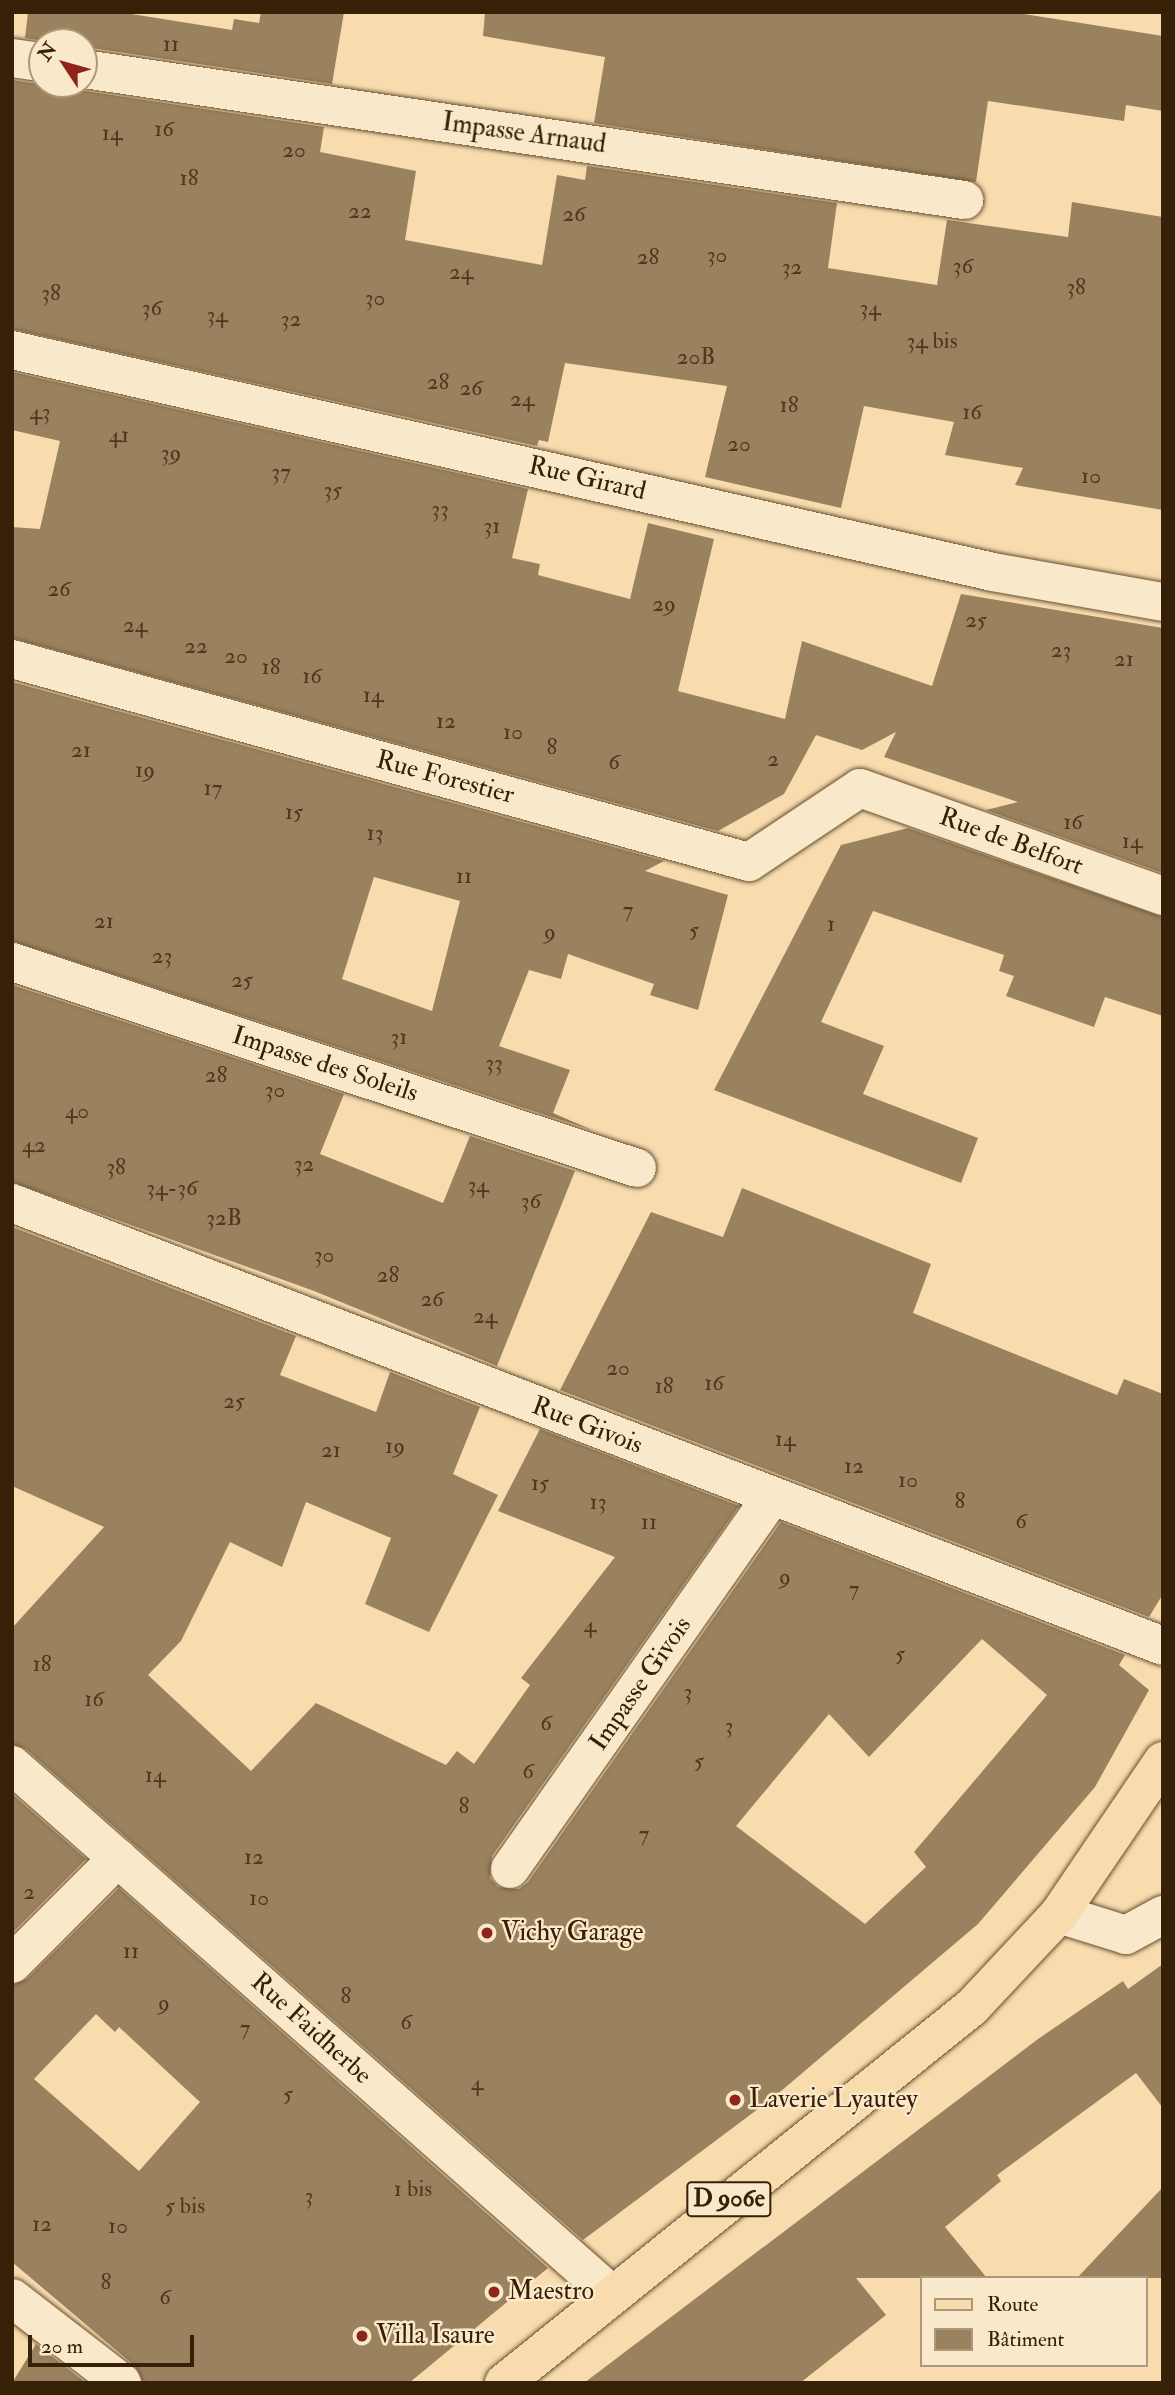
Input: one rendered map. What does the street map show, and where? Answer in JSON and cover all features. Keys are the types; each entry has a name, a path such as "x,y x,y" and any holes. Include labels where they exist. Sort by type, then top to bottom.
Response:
{"main road":[{"name":"D 906e","path":"504,2383 610,2293 972,2007 1059,1914 1163,1762"}],"street":[{"name":"Impasse Arnaud","path":"98,71 964,200"},
{"name":"Rue Girard","path":"12,351 993,572 1163,602"},
{"name":"Rue Forestier","path":"12,659 749,862 860,788"},
{"name":"Rue de Belfort","path":"860,788 1163,897"},
{"name":"Impasse des Soleils","path":"12,961 637,1168"},
{"name":"Rue Givois","path":"12,1203 771,1498 1163,1646"},
{"name":"Impasse Givois","path":"510,1869 771,1498"},
{"name":"Rue Faidherbe","path":"12,1765 610,2293"},
{"path":"12,1964 118,1858"},
{"path":"1059,1914 1126,1936 1163,1914"},
{"path":"12,2298 122,2383"}],"building":[{"path":"28,12 119,12 232,30 234,19 259,23 261,12 344,12 332,84 98,49 98,28 28,28 28,38 25,38"},
{"path":"485,12 1011,12 1163,36 1163,111 1126,105 1124,121 988,101 976,182 594,123 605,57 483,36"},
{"path":"12,80 28,82 28,98 98,98 98,93 324,127 320,152 416,171 405,240 542,265 557,175 585,180 587,166 837,203 828,268 937,285 947,220 1068,237 1072,202 1163,217 1163,510 1015,485 1023,468 945,455 954,422 864,406 841,508 705,477 727,386 565,363 548,442 539,440 537,446 12,329"},
{"path":"12,372 528,489 512,558 540,564 538,575 630,599 648,523 714,539 678,691 785,719 802,641 932,686 961,594 1163,628 1163,873 986,810 1018,802 884,757 896,732 862,750 816,735 784,794 718,831 12,638 12,527 40,529 60,441 12,430"},
{"path":"12,682 664,861 645,871 728,895 698,1010 650,995 654,984 568,954 561,979 529,970 499,1046 570,1070 553,1113 592,1130 12,941","holes":["374,877 460,901 432,1011 342,979"]},
{"path":"908,828 1163,917 1163,1016 1105,997 1094,1027 1006,996 1014,976 999,971 1004,955 873,911 821,1022 884,1046 863,1094 978,1138 961,1183 714,1090 841,845"},
{"path":"12,985 344,1094 320,1154 443,1203 470,1136 575,1171 497,1366 314,1291 12,1182"},
{"path":"742,1188 931,1264 913,1313 1117,1395 1124,1379 1163,1394 1163,1594 1149,1617 560,1390 651,1212 723,1237"},
{"path":"12,1227 296,1336 280,1375 376,1412 390,1372 480,1407 453,1474 498,1495 429,1632 365,1604 391,1538 306,1502 282,1567 230,1542 181,1641 148,1675 251,1771 316,1703 446,1765 457,1751 474,1764 530,1685 521,1678 615,1557 498,1511 540,1429 739,1506 492,1856 490,1878 498,1887 519,1889 528,1882 781,1522 1125,1655 1119,1665 1149,1690 1095,1787 978,1924 774,2097 583,2240 26,1749 12,1744 12,1628 104,1527 12,1486","holes":["982,1639 1047,1695 914,1852 926,1867 865,1924 736,1826 829,1714 869,1757"]},
{"path":"12,1794 86,1859 12,1933"},
{"path":"119,1888 548,2268 409,2383 143,2383 135,2366 12,2262 12,1985 27,1979","holes":["96,2014 115,2032 119,2027 200,2102 139,2171 34,2079"]},
{"path":"1163,1964 1163,2108 1136,2073 997,2175 1001,2181 945,2227 985,2276 856,2278 886,2315 800,2383 584,2383 1038,2039 1123,1981 1128,1989"},
{"path":"1163,2187 1163,2278 1079,2276"},
{"path":"36,2344 86,2383 12,2383"}],"place":[{"name":"Vichy Garage","path":"487,1933"},
{"name":"Laverie Lyautey","path":"735,2100"},
{"name":"Maestro","path":"494,2292"},
{"name":"Villa Isaure","path":"362,2336"}]}
